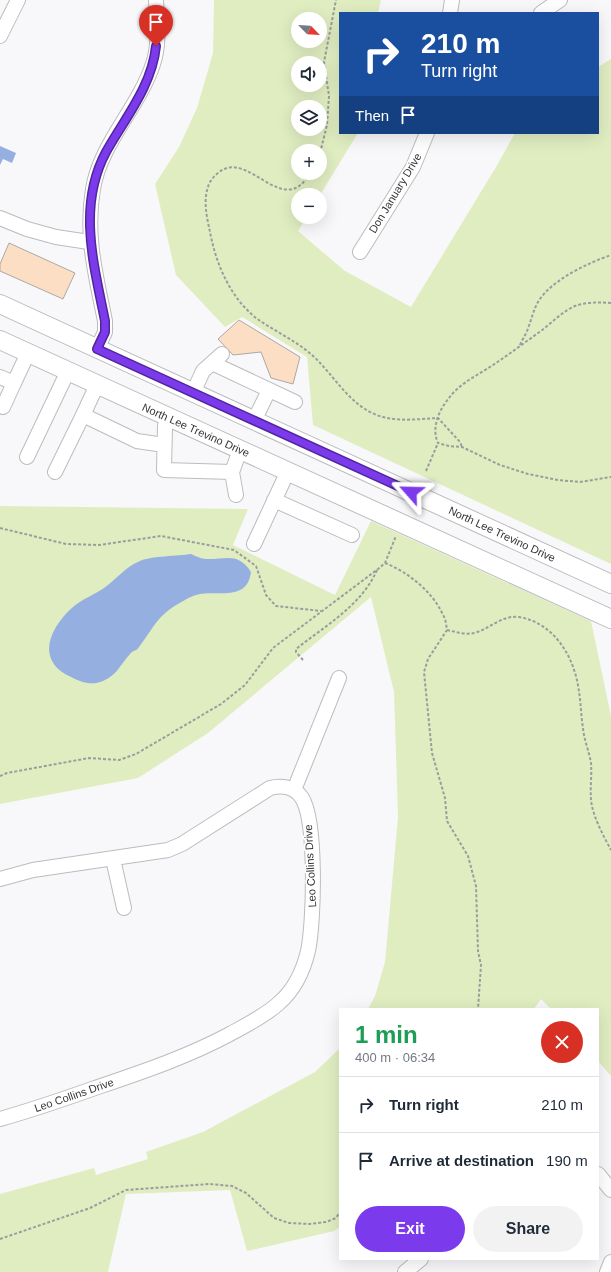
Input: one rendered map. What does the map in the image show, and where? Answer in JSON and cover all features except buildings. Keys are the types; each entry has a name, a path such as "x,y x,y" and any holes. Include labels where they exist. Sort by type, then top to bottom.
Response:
{"main road":[{"name":"North Lee Trevino Drive","path":"0,304 611,584"},
{"name":"North Lee Trevino Drive","path":"0,340 611,619"}],"street":[{"path":"0,36 18,0"},
{"path":"97,349 105,332 105,321 89,242 93,188 105,153 136,102 154,62 157,30 156,0"},
{"path":"450,12 452,0"},
{"path":"542,12 560,0"},
{"name":"Don January Drive","path":"360,252 413,167 427,134"},
{"path":"0,218 27,229 56,238 89,242"},
{"path":"2,406 28,353"},
{"path":"193,393 203,371 217,358 269,390 295,402"},
{"path":"28,457 68,371"},
{"path":"0,377 14,383"},
{"path":"55,472 97,385"},
{"path":"254,421 269,390"},
{"path":"82,415 137,441 164,446"},
{"path":"168,417 165,426 164,470 232,472"},
{"path":"236,495 232,472 240,450"},
{"path":"254,544 288,471"},
{"path":"274,500 352,535"},
{"path":"0,879 33,870 168,850 182,844 270,788 281,786 294,790 339,678"},
{"name":"Leo Collins Drive","path":"0,1119 178,1060 255,1020 278,1004 291,990 298,980 308,952 312,919 313,892 311,843 307,810 303,799 294,790"},
{"path":"113,859 124,908"},
{"path":"599,1175 611,1190"},
{"path":"405,1272 419,1260"},
{"path":"607,1272 611,1262"}],"path":[{"path":"322,144 327,125 329,96 324,62 336,0"},
{"path":"306,180 305,183 293,188 280,189 245,169 232,167 222,170 214,176 208,187 206,201 212,244 220,270 239,300 256,317 312,355 355,403 372,413 388,419 438,418 462,446"},
{"path":"519,346 527,331 534,310 544,295 571,274 594,261 611,255"},
{"path":"611,303 594,302 574,306 461,387 449,398 438,418 435,437 438,443 449,446 462,446 500,465 528,474 558,480 580,482 611,477"},
{"path":"426,471 438,443"},
{"path":"0,528 66,544 99,545 161,536 234,550 256,566 262,578 266,595 276,606 322,611"},
{"path":"0,776 7,773 61,762 89,758 119,760 136,754 221,704 245,685 273,648 385,563 396,536"},
{"path":"385,563 399,568 412,578 432,599 444,615 447,630 428,659 424,672 432,753 445,798 448,821 468,856 476,886 478,951 481,965 478,1008"},
{"path":"303,660 296,652 296,649 358,599 368,588 378,569"},
{"path":"447,630 464,634 475,633 505,618 518,617 536,622 548,629 562,645 575,669 579,690 583,728 591,764 591,801 602,832 611,850"},
{"path":"0,1239 90,1208 126,1190 210,1184 232,1186 246,1193 274,1218 289,1223 309,1224 326,1222 336,1218 339,1214"}],"green space":[{"path":"214,0 381,0 378,12 339,12 339,134 357,134 324,188 291,188 291,224 302,224 298,231 345,271 411,307 514,134 599,134 599,66 611,59 611,564 313,425 307,357 242,317 225,327 176,275 155,184 179,147 197,108 213,53"},
{"path":"0,506 248,509 233,545 335,595 371,521 591,621 611,716 611,1076 599,1062 599,1008 550,1008 541,999 535,1008 369,1008 375,996 385,962 398,817 394,692 371,597 208,733 138,778 0,804"},
{"path":"339,1049 339,1228 334,1231 247,1251 230,1190 126,1194 108,1272 0,1272 0,1194 94,1168 96,1175 148,1159 146,1152 203,1132 315,1072"}],"water":[{"path":"0,146 16,153 12,163 3,159 0,165"},
{"path":"191,554 204,559 230,558 241,561 251,572 248,582 244,588 237,591 230,593 196,595 176,605 158,620 138,648 131,653 115,673 108,679 94,683 86,683 71,677 60,670 53,662 49,653 52,634 65,615 73,607 104,588 130,566 140,561 158,557"}],"route":[{"path":"156,46 154,62 147,81 105,153 93,188 89,223 89,242 105,321 105,332 97,349 411,492"}]}
